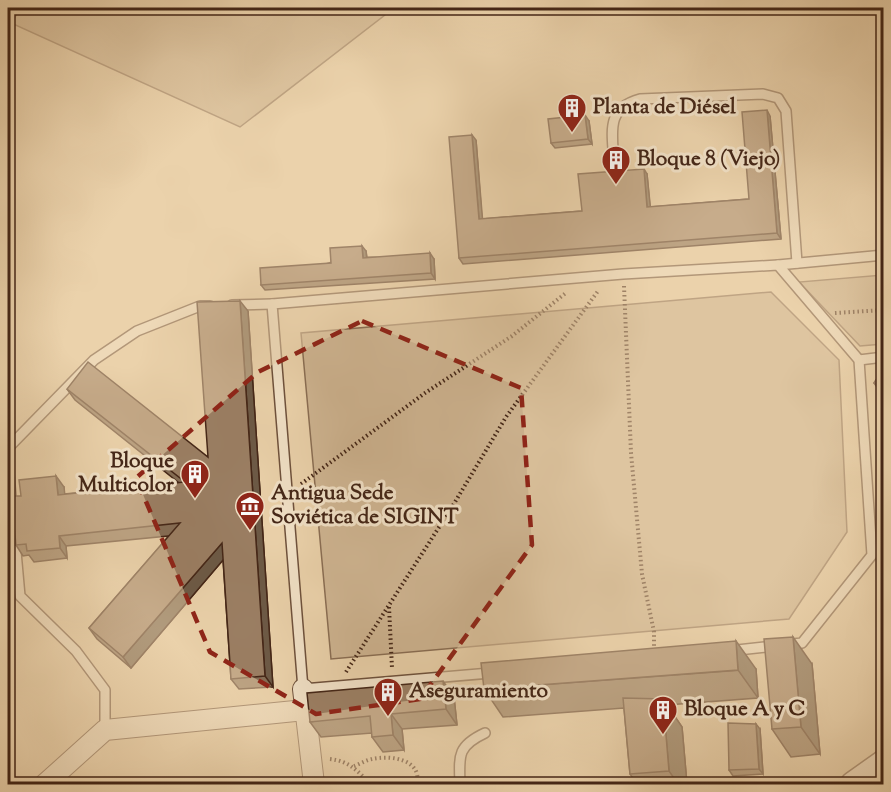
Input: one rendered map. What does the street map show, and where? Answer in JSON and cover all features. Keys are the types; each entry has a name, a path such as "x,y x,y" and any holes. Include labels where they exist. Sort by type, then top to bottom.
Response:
{"street":[{"path":"303,689 314,784"},
{"path":"45,784 105,730 305,710"},
{"path":"853,784 884,762"}],"lane":[{"path":"614,165 614,118 618,110 627,103 640,99 763,94 778,98 786,111 797,263"},
{"path":"8,448 94,360 137,331 200,306 272,304 608,275 778,265 884,255"},
{"path":"778,265 859,360 872,555"},
{"path":"272,304 303,689 655,659 801,643 872,555 884,553"},
{"path":"859,360 884,357"},
{"path":"8,463 20,596 76,651 105,690 105,730"},
{"path":"460,784 459,760 462,749 470,740 485,733"}],"path":[{"path":"623,274 631,453 642,574 654,632 655,659"},
{"path":"337,686 452,507 506,417 608,275"},
{"path":"287,494 425,393 512,336 586,277"},
{"path":"820,314 884,310"},
{"path":"389,606 393,681"},
{"path":"311,760 332,759 354,766 370,784"},
{"path":"354,766 370,759 407,761 418,774 417,784"}],"highlighted area":[{"path":"362,321 521,388 532,545 420,699 316,714 210,652 136,478 258,372"}],"shaded area":[{"path":"21,8 394,8 240,127 11,23"},
{"path":"883,275 883,344 860,346 799,282"},
{"path":"771,292 839,360 847,532 789,619 331,659 301,333"}],"building":[{"name":"Bloque 8 (Viejo)","path":"767,110 777,233 459,258 449,137 472,135 479,219 582,211 578,174 644,169 647,207 749,199 742,112"},
{"name":"Planta de Diésel","path":"585,115 588,139 551,143 548,119"},
{"path":"362,246 363,258 430,253 431,273 261,285 260,268 331,263 330,248"},
{"name":"Bloque Multicolor","path":"240,301 265,676 231,679 222,543 123,657 89,628 180,523 59,536 60,548 27,551 26,544 16,545 11,496 21,496 19,480 56,476 58,495 185,482 67,389 88,362 208,457 197,302"},
{"path":"884,368 884,389 874,383"},
{"path":"793,637 801,727 772,729 764,639"},
{"path":"736,641 738,670 484,689 481,663"},
{"path":"443,681 446,709 391,714 393,735 372,737 370,716 310,722 307,693"},
{"path":"623,698 663,699 669,771 630,774"},
{"path":"728,723 756,724 759,769 729,770"}],"place":[{"name":"Planta de Diésel","path":"572,134"},
{"name":"Bloque 8 (Viejo)","path":"616,186"},
{"name":"Bloque Multicolor","path":"195,500"},
{"name":"Antigua Sede Soviética de SIGINT","path":"250,532"},
{"name":"Aseguramiento","path":"388,718"},
{"name":"Bloque A y C","path":"663,736"}]}
